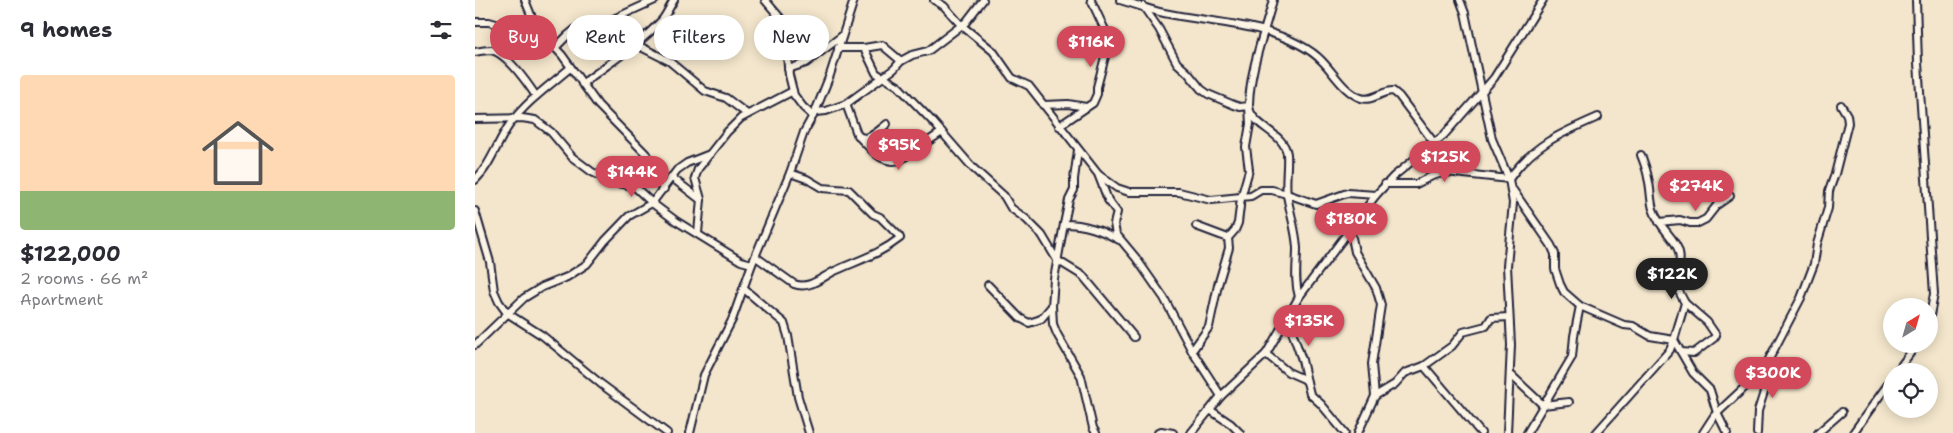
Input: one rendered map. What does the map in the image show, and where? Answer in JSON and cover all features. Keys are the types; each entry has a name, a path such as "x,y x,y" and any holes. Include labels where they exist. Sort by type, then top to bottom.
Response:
{"street":[{"path":"525,0 531,15"},
{"path":"557,46 579,26 611,20 655,0"},
{"path":"644,38 662,20 674,0"},
{"path":"765,0 783,21 788,70 796,98 803,107 814,114 846,104 883,77 901,61 912,55 928,51 961,25 983,0"},
{"path":"690,433 704,376 732,320 752,264 814,114 839,48 854,0"},
{"path":"934,0 947,8 961,25 993,51 1012,78 1029,86 1098,174 1117,188 1129,192 1179,192 1211,200 1241,198 1251,196 1261,190 1272,190 1316,204 1347,193 1376,195"},
{"path":"1059,126 1090,106 1095,100 1106,53 1105,30 1091,0"},
{"path":"1120,0 1161,13 1224,22 1265,32 1297,43 1322,61 1335,77 1351,92 1361,98 1371,99 1386,91 1393,91 1399,96 1435,144"},
{"path":"1192,351 1209,327 1218,285 1229,248 1228,238 1238,223 1241,198 1249,170 1246,147 1250,124 1249,106 1253,70 1273,0"},
{"path":"1460,0 1465,13 1493,140 1512,189 1513,203 1507,266 1510,374 1507,433"},
{"path":"1191,433 1221,396 1266,354 1299,297 1385,184 1435,144 1494,78 1543,0"},
{"path":"1916,0 1918,63 1933,298"},
{"path":"1143,6 1159,29 1177,63 1201,89 1234,105 1240,107 1249,106"},
{"path":"475,22 490,22"},
{"path":"788,70 806,63 842,36"},
{"path":"839,48 864,48 882,45 901,61"},
{"path":"644,48 678,67 705,91 724,97 747,114"},
{"path":"864,48 871,66 876,72 903,92 942,132 973,168 1004,196 1014,211 1039,231 1057,260 1083,276 1134,337"},
{"path":"475,52 492,50 499,54 523,76 536,96"},
{"path":"557,51 598,105 647,155 659,183 664,189"},
{"path":"582,84 613,60"},
{"path":"475,180 487,166 503,136 516,118 536,96 570,68"},
{"path":"697,233 701,200 695,175 732,126 747,114 793,91"},
{"path":"846,104 860,138 879,158 893,162 900,160 942,132"},
{"path":"1043,105 1068,104 1086,107"},
{"path":"1703,433 1717,413 1767,363 1801,298 1814,264 1817,244 1828,208 1829,191 1848,123 1847,115 1841,105"},
{"path":"1249,106 1253,115 1283,143 1287,154 1287,194 1296,240 1296,285 1299,297"},
{"path":"1509,179 1519,164 1544,142 1561,132 1598,117"},
{"path":"475,119 516,118 535,120 551,132 572,157 591,172 613,182 634,186 652,203 676,221 741,261 752,264"},
{"path":"860,138 864,139 872,135 887,124"},
{"path":"1078,150 1073,179 1074,190 1069,200 1057,260 1052,306 1053,324 1063,347 1081,376 1093,428 1096,433"},
{"path":"475,345 524,298 542,287 567,277 587,264 605,241 629,216 652,203 671,177 687,163 710,154"},
{"path":"1641,155 1648,177 1653,209 1659,222 1670,235 1677,248 1680,269 1674,282 1685,303 1707,322 1716,335 1694,353 1681,352"},
{"path":"1385,184 1416,184 1446,172 1509,179"},
{"path":"756,256 794,284 801,287 869,258 886,249 900,238 880,217 873,214 849,190 822,188 807,179 790,173"},
{"path":"1098,174 1108,200 1117,212 1114,227 1120,240 1136,258 1164,298 1192,351 1221,396"},
{"path":"671,177 701,200"},
{"path":"1512,189 1553,249 1555,269 1562,288 1580,306 1624,326 1633,326 1650,336 1674,340"},
{"path":"1659,222 1680,220 1698,223 1706,219 1717,205 1730,196"},
{"path":"475,211 491,262 494,291 507,313 543,336 601,384 667,433"},
{"path":"1064,224 1082,224 1099,229 1120,240"},
{"path":"1196,226 1228,238"},
{"path":"1350,228 1355,252 1376,288 1381,305 1372,364 1375,396 1358,433"},
{"path":"988,285 1020,318 1029,323 1041,319 1052,306"},
{"path":"744,289 784,323 788,336 798,397 809,433"},
{"path":"1596,433 1670,350 1685,303"},
{"path":"1527,433 1572,357 1573,336 1580,306"},
{"path":"1287,317 1306,372 1310,394 1321,404 1345,433"},
{"path":"1375,396 1395,384 1405,373 1424,366 1452,346 1463,332 1485,326 1491,318 1509,317"},
{"path":"1674,340 1693,373 1710,390 1717,413 1727,433"},
{"path":"1266,354 1287,372 1301,377 1307,382"},
{"path":"1757,433 1758,411 1765,389 1767,363"},
{"path":"1424,366 1481,433"},
{"path":"1510,374 1543,405 1569,402"},
{"path":"1853,433 1883,391"},
{"path":"1210,410 1231,424 1240,433"},
{"path":"1818,433 1842,412"},
{"path":"1158,433 1161,431 1173,433"}]}
